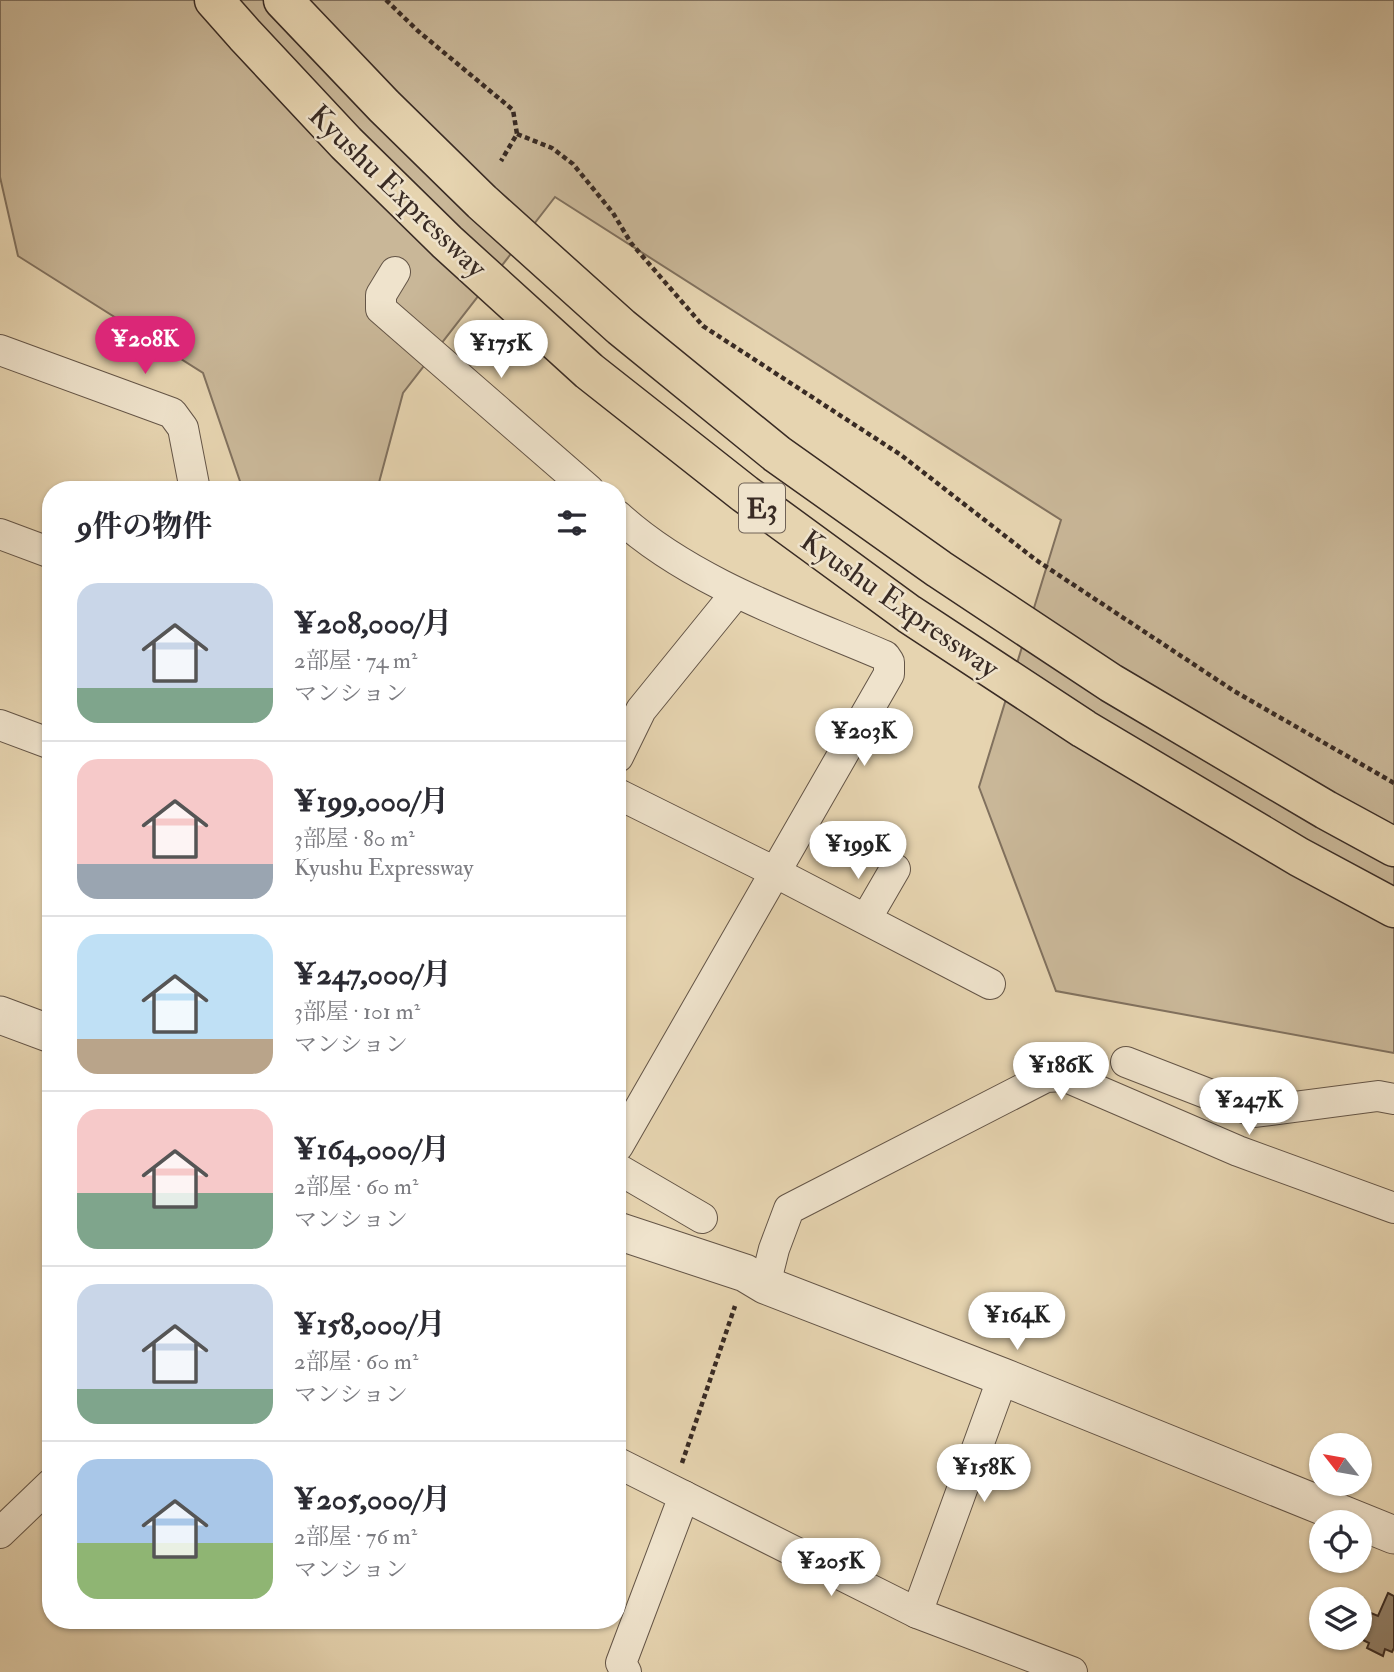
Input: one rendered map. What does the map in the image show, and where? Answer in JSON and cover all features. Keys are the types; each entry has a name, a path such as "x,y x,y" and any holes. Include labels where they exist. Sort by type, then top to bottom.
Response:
{"highway":[{"name":"Kyushu Expressway","path":"214,0 346,143 447,242 589,371 745,495 909,614 1084,729 1299,857 1394,908"},
{"name":"Kyushu Expressway","path":"283,0 383,106 482,202 621,327 777,454 939,569 1111,682 1326,810 1394,847"}],"street":[{"path":"395,272 381,295 381,309 579,481"},
{"path":"0,350 172,413 183,428 193,481"},
{"path":"626,524 679,561 736,593 885,656 889,662 889,674 626,1132"},
{"path":"0,534 42,550"},
{"path":"626,741 641,710 736,593"},
{"path":"0,725 42,741"},
{"path":"626,798 990,984"},
{"path":"866,919 895,869"},
{"path":"0,1015 42,1031"},
{"path":"1126,1062 1255,1112 1378,1096 1394,1099"},
{"path":"755,1279 775,1249 789,1209 1046,1077 1064,1076 1238,1151 1394,1208"},
{"path":"626,1174 702,1218"},
{"path":"626,1234 755,1279 1394,1535"},
{"path":"917,1614 1003,1377"},
{"path":"626,1467 917,1614 1072,1672"},
{"path":"0,1533 42,1493"},
{"path":"626,1672 621,1663 678,1493"}],"path":[{"path":"386,0 418,31 513,110 517,134 501,161"},
{"path":"517,134 552,148 573,164 613,213 631,243 703,326 901,455 1036,560 1234,691 1394,783"},
{"path":"678,1493 755,1279"}],"shaded area":[{"path":"0,0 1394,0 1394,1053 1056,991 979,787 1061,520 555,197 403,393 379,481 240,481 203,373 18,256 0,177"}],"building":[{"path":"1388,1593 1394,1596 1394,1648 1392,1652 1385,1649 1383,1656 1371,1650 1372,1613 1378,1616"}]}
